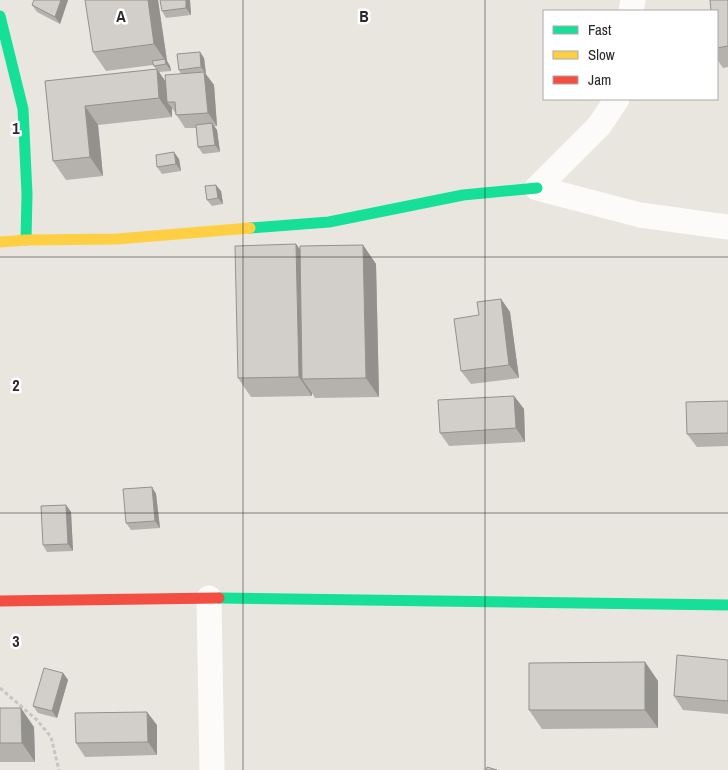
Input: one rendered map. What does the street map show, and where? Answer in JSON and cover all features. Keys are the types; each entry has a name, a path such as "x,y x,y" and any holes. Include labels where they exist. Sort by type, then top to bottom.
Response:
{"street":[{"path":"0,16 23,109 27,194 26,240"},
{"path":"538,188 599,126 617,100"},
{"path":"0,242 117,239 330,222 463,195 538,188 640,215 728,227"},
{"path":"0,600 210,598 728,605"},
{"path":"210,598 212,770"}],"path":[{"path":"0,688 37,720 51,737 60,770"}],"building":[{"path":"34,0 61,0 55,17 32,5"},
{"path":"85,0 148,0 154,44 93,52"},
{"path":"160,0 186,0 186,8 162,11"},
{"path":"710,0 728,0 728,46 718,48 718,10 711,10"},
{"path":"200,52 201,67 179,70 177,54"},
{"path":"165,59 166,64 154,66 152,61"},
{"path":"157,69 159,98 85,106 90,157 53,161 45,81"},
{"path":"204,72 208,113 176,115 175,102 167,102 165,75"},
{"path":"212,123 215,145 198,147 196,125"},
{"path":"174,152 176,164 157,167 156,155"},
{"path":"216,185 218,198 207,200 205,186"},
{"path":"296,244 299,377 238,378 235,246"},
{"path":"363,245 366,378 302,379 300,246"},
{"path":"501,299 509,365 461,371 454,319 479,315 477,302"},
{"path":"514,396 516,428 440,433 438,400"},
{"path":"728,401 728,433 687,434 686,402"},
{"path":"152,487 155,521 126,523 123,489"},
{"path":"66,505 68,544 43,545 41,506"},
{"path":"677,655 728,660 728,701 674,696"},
{"path":"645,662 645,710 529,710 529,663"},
{"path":"44,668 63,673 52,711 33,706"},
{"path":"0,708 21,708 22,743 0,743"},
{"path":"147,712 148,742 76,743 75,713"},
{"path":"487,767 497,770 486,770"}],"traffic: fast":[{"path":"0,16 23,109 27,194 26,240"},
{"path":"250,228 329,222 463,195 537,188"},
{"path":"219,598 728,605"}],"traffic: slow":[{"path":"0,242 117,239 250,228"}],"traffic: jam":[{"path":"0,601 219,598"}]}
